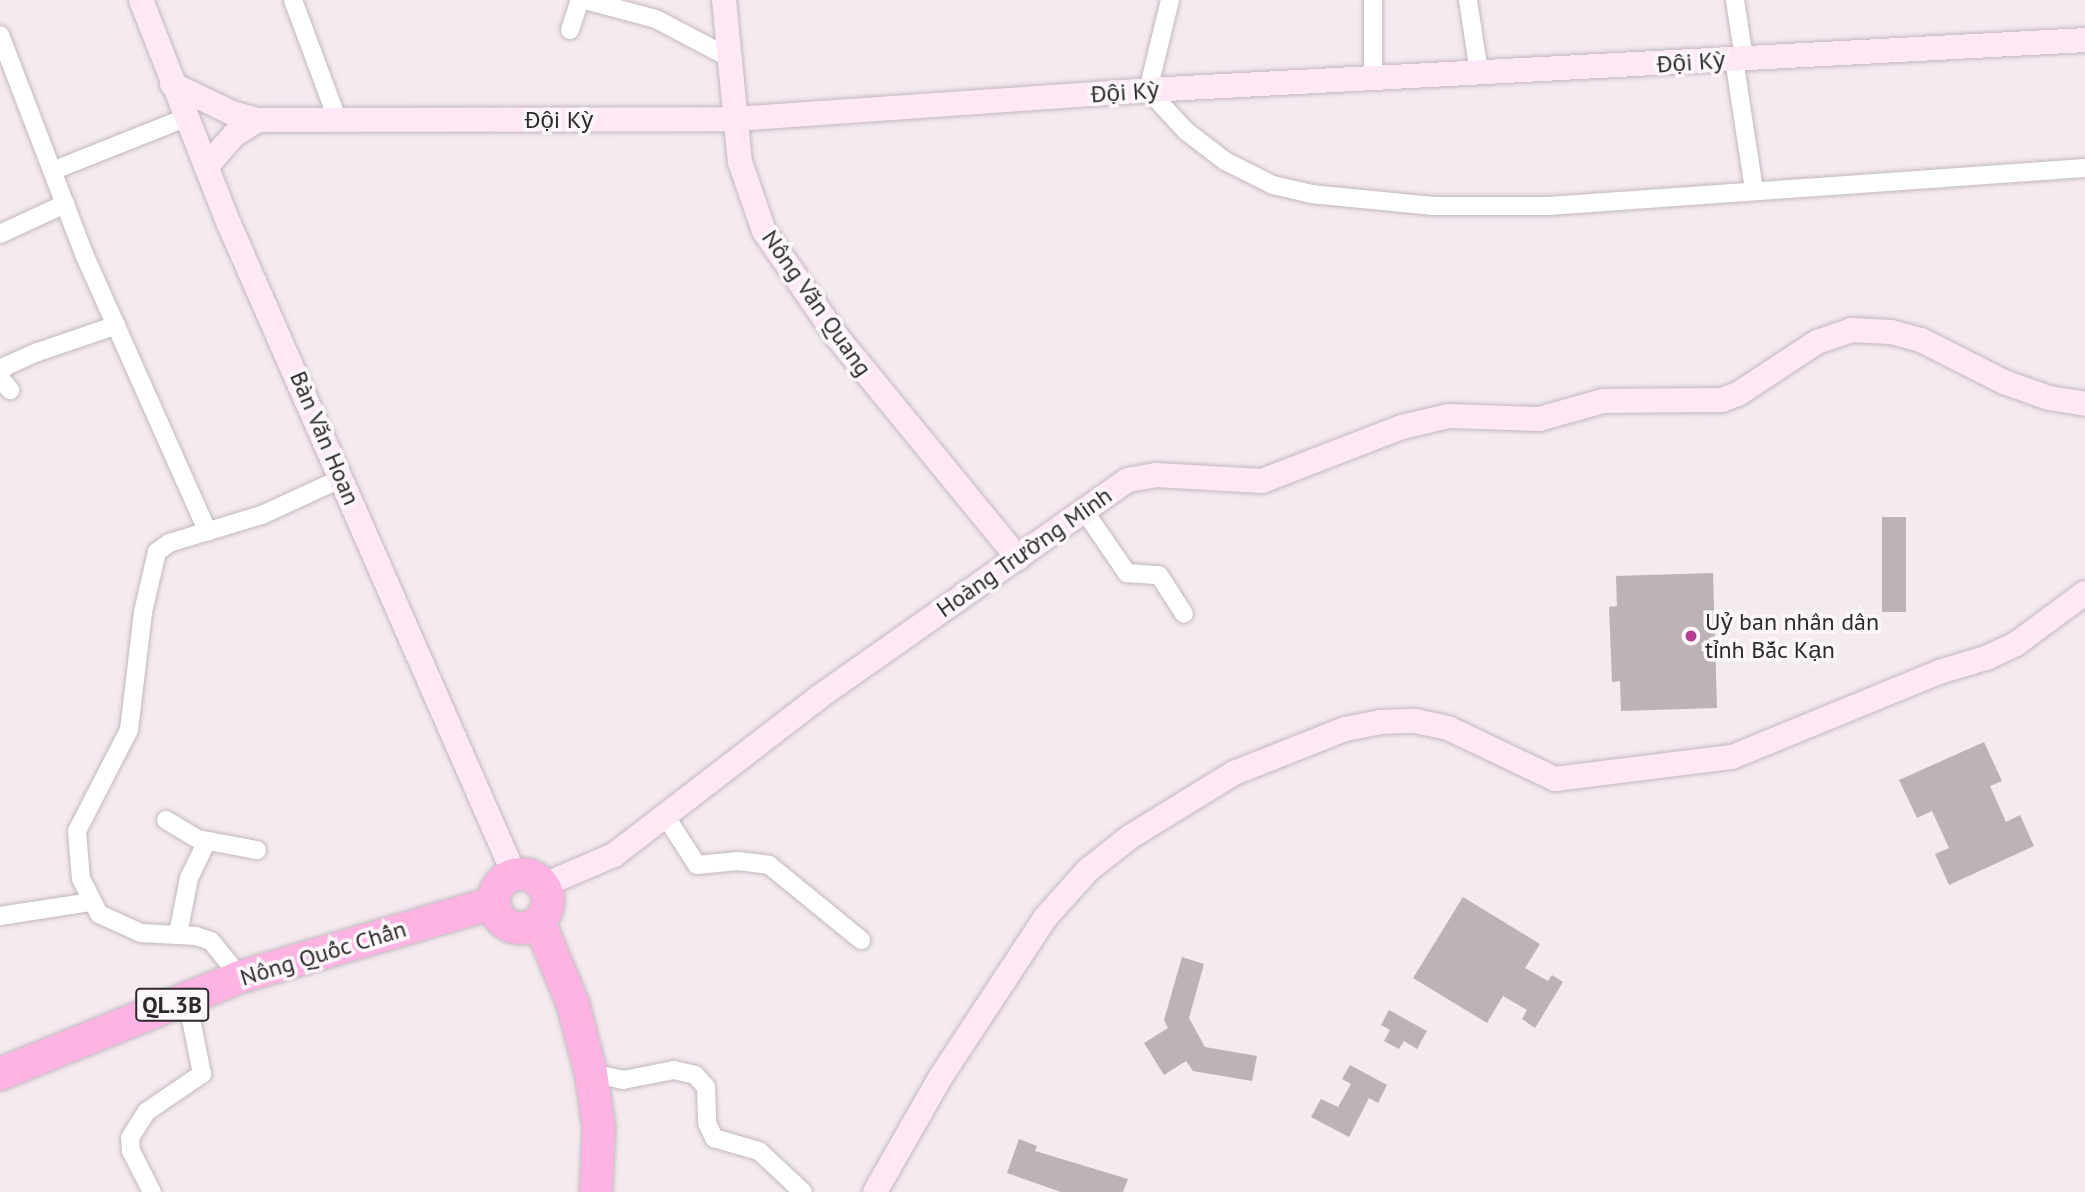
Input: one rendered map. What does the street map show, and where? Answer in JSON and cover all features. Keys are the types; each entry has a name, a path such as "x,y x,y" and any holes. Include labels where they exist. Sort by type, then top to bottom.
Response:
{"highway":[{"path":"514,874 531,875 544,886 548,905 539,922 530,927 510,926 502,920 493,903 496,888 514,874"},
{"name":"Nông Quốc Chấn","path":"0,1074 240,977 348,948 493,903"},
{"path":"539,922 572,1004 591,1073 600,1128 596,1192"}],"street":[{"name":"Bàn Văn Hoan","path":"141,0 185,118 514,874"},
{"path":"293,0 338,121"},
{"path":"570,30 582,0 656,19 730,58"},
{"name":"Nông Văn Quang","path":"723,0 736,119 748,194 764,232 797,284 912,432 1018,558"},
{"path":"1170,0 1148,90 1186,131 1225,161 1273,185 1311,194 1382,203 1485,207 1712,196 1754,190 2085,168"},
{"path":"1373,0 1373,79"},
{"path":"1468,0 1479,73"},
{"path":"1735,0 1754,190"},
{"path":"0,35 65,204 208,532"},
{"name":"Đội Kỳ","path":"172,84 232,113 258,120 736,119 1148,90 2085,40"},
{"path":"52,171 185,118"},
{"path":"206,167 226,142 258,120"},
{"path":"0,234 65,204"},
{"path":"3,381 6,366 117,325"},
{"name":"Hoàng Trường Minh","path":"544,886 614,855 820,696 1128,480 1142,476 1262,481 1279,477 1419,421 1449,416 1539,419 1621,400 1722,400 1738,394 1817,342 1851,330 1891,332 1921,340 2004,382 2049,398 2085,404"},
{"path":"240,977 211,942 177,934 126,929 110,922 90,902 78,862 77,831 129,730 153,561 162,547 262,515 342,478"},
{"path":"1083,509 1126,573 1154,572 1184,614"},
{"path":"875,1192 940,1078 1045,918 1088,870 1130,837 1234,773 1345,729 1380,722 1415,721 1448,728 1555,779 1732,757 1917,681 1986,659 2016,644 2085,593"},
{"path":"666,817 697,865 746,861 769,865 861,940"},
{"path":"166,820 188,835 257,850"},
{"path":"177,934 189,878 207,841"},
{"path":"0,916 90,902"},
{"path":"152,1192 131,1152 130,1138 146,1112 202,1074 187,999"},
{"path":"591,1073 623,1080 674,1070 695,1075 706,1087 707,1123 714,1138 759,1152 803,1192"}],"building":[{"path":"1882,517 1906,517 1906,612 1882,612"},
{"name":"Uỷ ban nhân dân tỉnh Bắc Kạn","path":"1713,573 1717,708 1621,711 1620,681 1612,682 1609,607 1617,606 1616,576"},
{"path":"1984,742 2002,781 1990,786 2006,822 2020,815 2034,846 1949,885 1935,854 1949,848 1932,811 1917,818 1899,780"},
{"path":"1463,897 1540,944 1525,968 1548,981 1552,975 1563,982 1535,1028 1522,1019 1527,1010 1503,996 1487,1023 1413,978"},
{"path":"1182,957 1204,964 1189,1018 1205,1047 1257,1056 1252,1081 1193,1071 1186,1061 1164,1075 1144,1043 1168,1028 1164,1020"},
{"path":"1389,1010 1427,1031 1417,1049 1404,1041 1399,1049 1384,1041 1390,1030 1381,1025"},
{"path":"1350,1065 1387,1085 1378,1103 1369,1098 1349,1137 1311,1117 1321,1099 1338,1107 1351,1084 1342,1079"},
{"path":"1019,1139 1037,1146 1035,1151 1128,1179 1123,1192 1061,1192 1007,1173"}],"place":[{"name":"Uỷ ban nhân dân tỉnh Bắc Kạn","path":"1691,636"}]}
